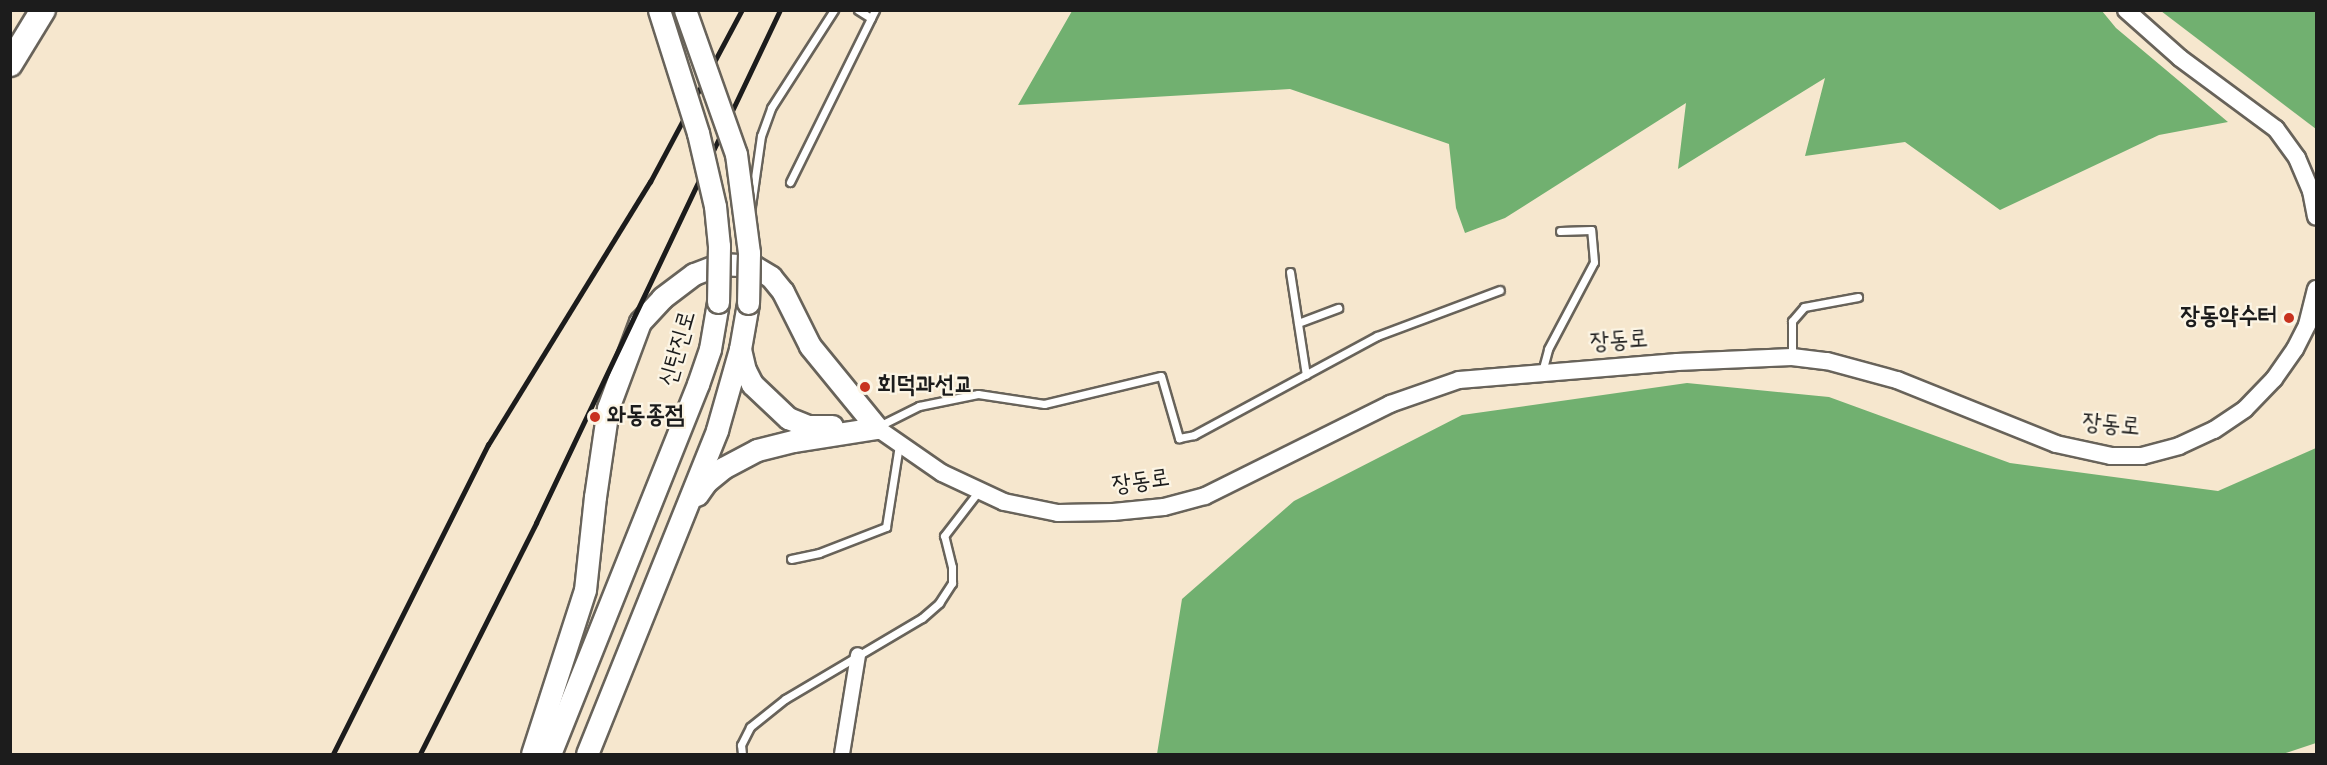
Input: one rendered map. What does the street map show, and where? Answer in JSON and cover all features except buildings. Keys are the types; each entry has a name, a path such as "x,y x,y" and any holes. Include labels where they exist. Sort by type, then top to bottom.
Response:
{"highway":[{"path":"10,64 43,10"}],"main road":[{"name":"신탄진로","path":"550,754 698,384 710,349 718,302 719,246 715,207 698,134 659,10"},
{"path":"587,754 687,510 717,430 740,349 748,303 749,253 736,154 685,10"},
{"path":"532,754 585,590 608,408 640,322 662,298 694,274 720,264 753,266 771,277 783,292 810,346 877,428"},
{"path":"740,349 745,370 752,384 788,418 808,426 877,428"},
{"path":"687,510 706,482 723,468 757,450 792,441 877,428"}],"street":[{"path":"2126,10 2180,58 2276,129 2297,158 2311,191 2316,217"},
{"name":"장동로","path":"877,428 942,473 978,492 1004,502 1058,513 1113,513 1164,507 1205,496 1390,404 1459,380 1699,360 1792,357 1827,361 1897,380 2056,444 2111,456 2142,456 2179,446 2205,434 2245,409 2274,379 2295,349 2307,325 2316,289"},
{"path":"842,754 858,655"}],"lane":[{"path":"753,266 751,208 761,136 771,108 834,10"},
{"path":"790,182 873,14 858,10"},
{"path":"1542,372 1548,349 1594,262 1592,230 1560,231"},
{"path":"1290,272 1306,375"},
{"path":"877,428 920,406 978,394 1044,404 1161,376 1179,438 1194,435 1377,336 1500,290"},
{"path":"1792,357 1792,321 1803,307 1858,297"},
{"path":"1298,324 1338,308"},
{"path":"791,559 819,553 886,527 899,445"},
{"path":"742,754 741,745 750,727 785,699 922,618 939,603 952,584 952,567 944,536 978,492"}],"green space":[{"path":"1072,11 2102,11 2116,28 2228,122 2159,135 2000,210 1905,142 1805,156 1825,78 1678,169 1686,103 1505,218 1465,233 1456,208 1449,144 1290,89 1018,105"},
{"path":"2161,11 2316,11 2316,129"},
{"path":"1687,383 1829,397 2010,463 2218,491 2316,448 2316,743 2283,754 1157,754 1182,599 1294,501 1462,415"}],"railway":[{"path":"333,754 488,445 650,182 742,10"},
{"path":"420,754 536,523 780,10"}],"place":[{"name":"장동약수터","path":"2289,318"},
{"name":"회덕과선교","path":"865,387"},
{"name":"와동종점","path":"595,417"}]}
